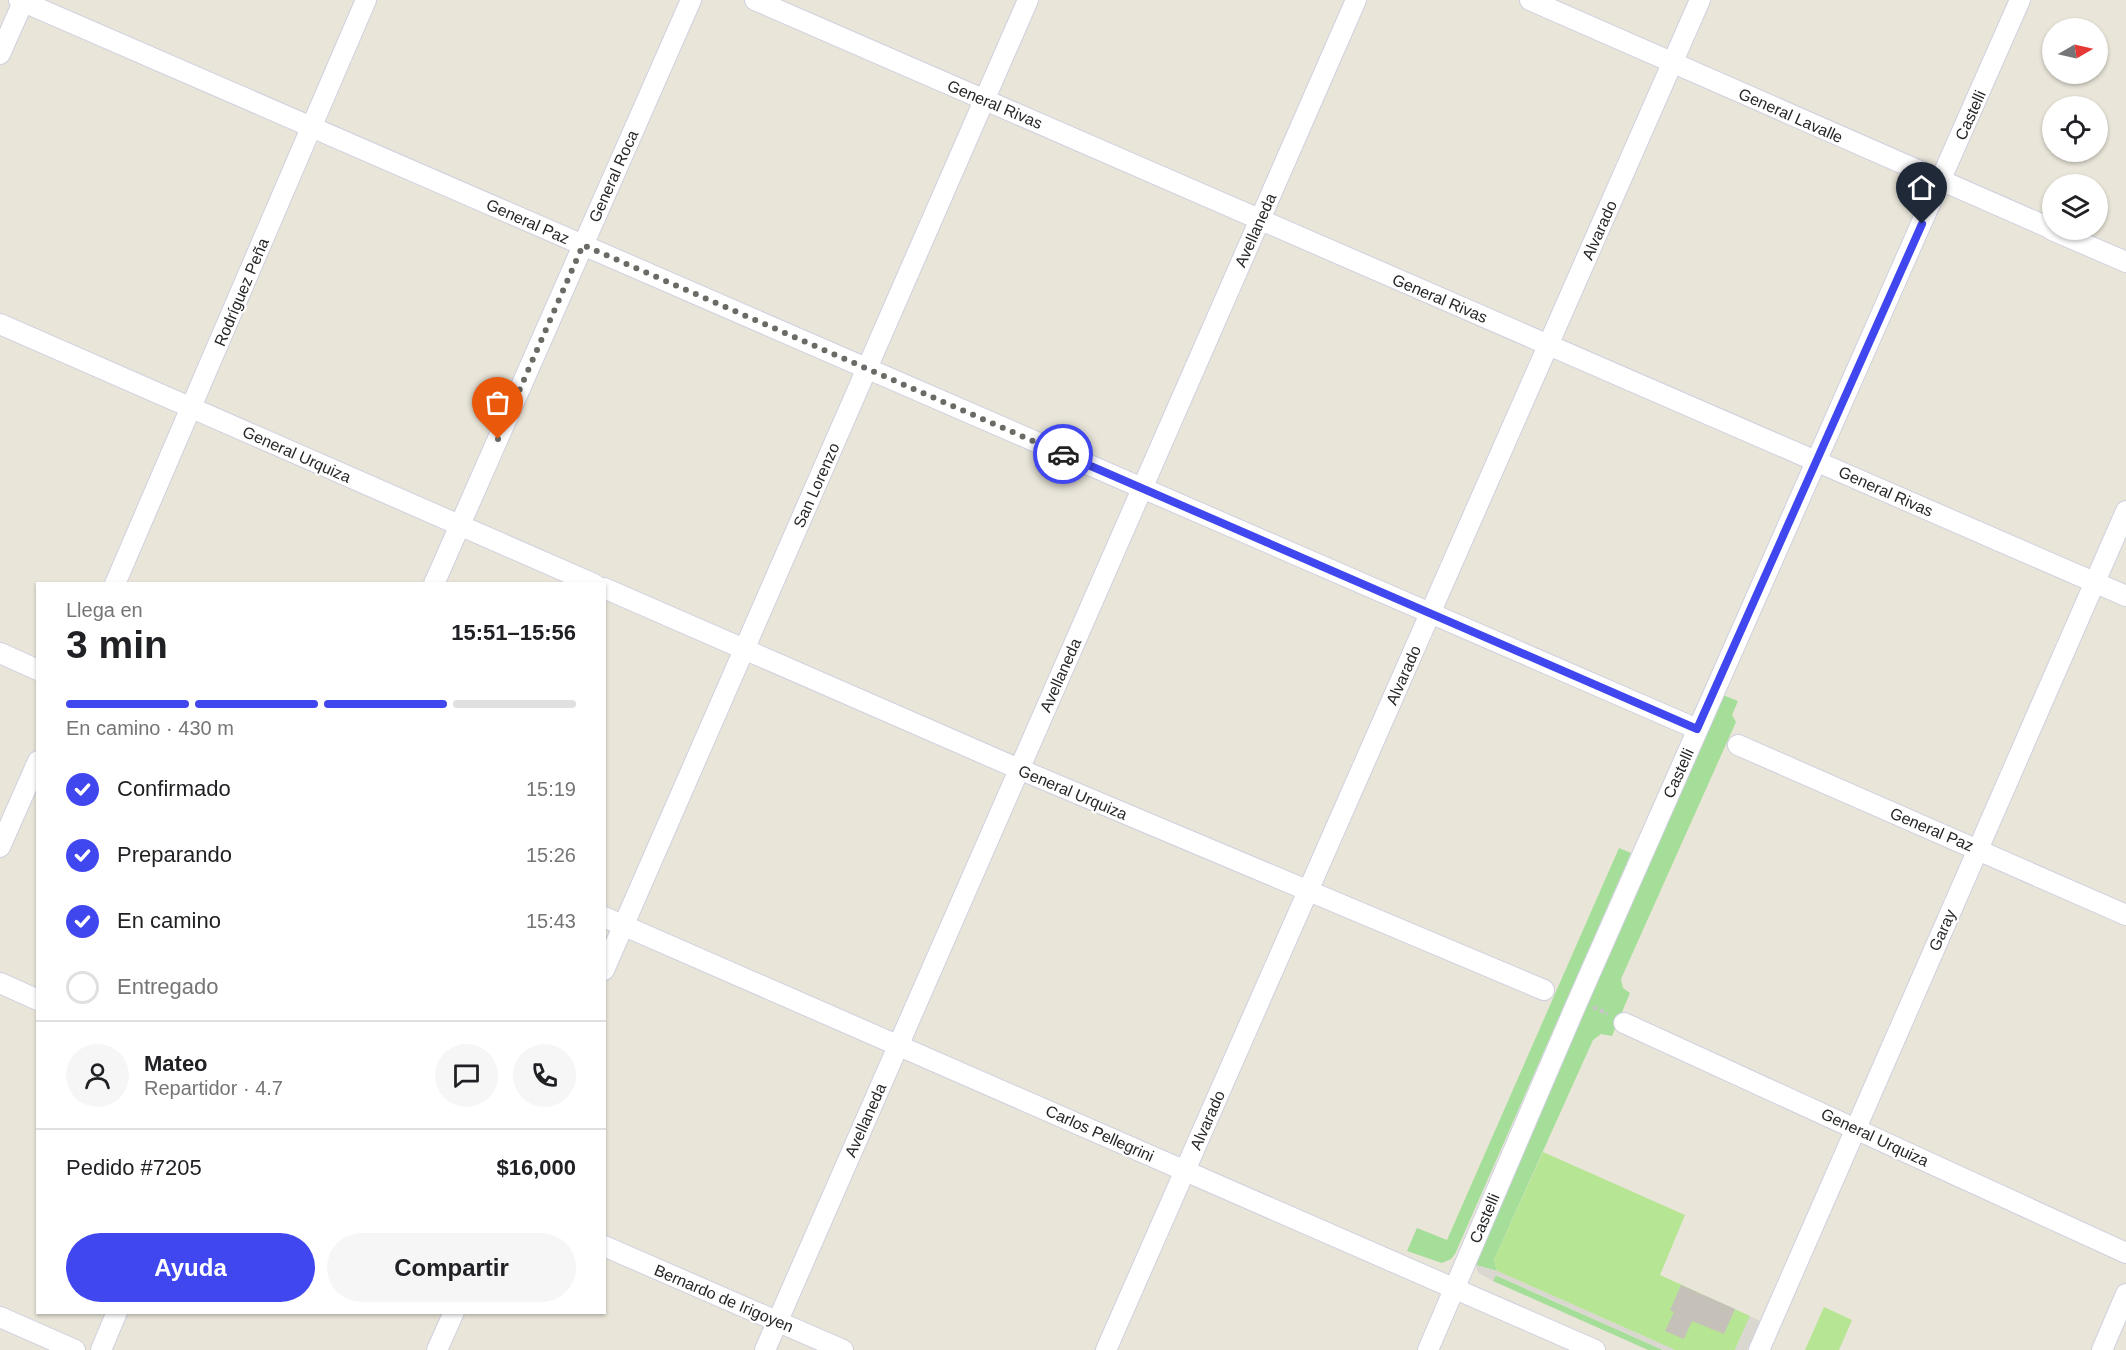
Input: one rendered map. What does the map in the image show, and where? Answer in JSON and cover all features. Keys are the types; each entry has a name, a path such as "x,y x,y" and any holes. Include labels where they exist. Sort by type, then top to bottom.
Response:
{"street":[{"name":"Rodríguez Peña","path":"116,582 313,128 366,0"},
{"name":"General Roca","path":"435,582 691,0"},
{"name":"General Rivas","path":"755,0 2126,596"},
{"name":"San Lorenzo","path":"606,966 1028,0"},
{"name":"Avellaneda","path":"765,1350 1356,0"},
{"name":"General Lavalle","path":"1530,0 2042,225"},
{"name":"Alvarado","path":"1106,1350 1700,0"},
{"name":"Castelli","path":"1428,1350 1578,999 2020,0"},
{"name":"General Paz","path":"22,1 1697,729"},
{"path":"0,54 22,1"},
{"name":"General Lavalle","path":"2077,240 2126,262"},
{"name":"General Urquiza","path":"0,324 589,582"},
{"name":"Garay","path":"1759,1350 2126,511"},
{"name":"General Urquiza","path":"606,589 1019,769 1544,990"},
{"path":"0,653 36,669"},
{"name":"General Paz","path":"1738,745 1978,848 2126,915"},
{"path":"0,847 36,766"},
{"name":"Carlos Pellegrini","path":"606,918 1595,1350"},
{"path":"0,983 36,999"},
{"name":"General Urquiza","path":"1624,1023 2126,1253"},
{"name":"Bernardo de Irigoyen","path":"606,1247 843,1350"},
{"path":"2102,1350 2126,1294"},
{"path":"101,1350 116,1314"},
{"path":"437,1350 452,1314"},
{"path":"0,1317 75,1350"}],"path":[{"path":"1578,999 1624,1023"}],"green space":[{"path":"1723,695 1738,701 1732,715 1736,722 1621,979 1623,988 1630,993 1612,1036 1601,1034 1593,1040 1494,1260 1497,1271 1476,1265 1480,1251"},
{"path":"1619,848 1631,853 1455,1254 1451,1259 1442,1263 1407,1251 1417,1228 1447,1240"},
{"path":"1543,1152 1685,1215 1660,1275 1750,1316 1735,1350 1675,1350 1497,1271 1494,1260"},
{"path":"1495,1275 1663,1350 1648,1350 1493,1281"},
{"path":"1824,1307 1852,1320 1839,1350 1805,1350"}],"shaded area":[{"path":"1476,1265 1497,1271 1675,1350 1663,1350 1496,1275 1493,1281 1478,1273"},
{"path":"1750,1316 1760,1321 1747,1350 1735,1350"}],"building":[{"path":"1681,1285 1735,1309 1724,1334 1692,1321 1684,1339 1665,1331 1674,1312 1670,1310"}],"way so far":[{"path":"498,439 583,245 1063,454"}],"route":[{"path":"1063,454 1697,729 1922,224"}]}
